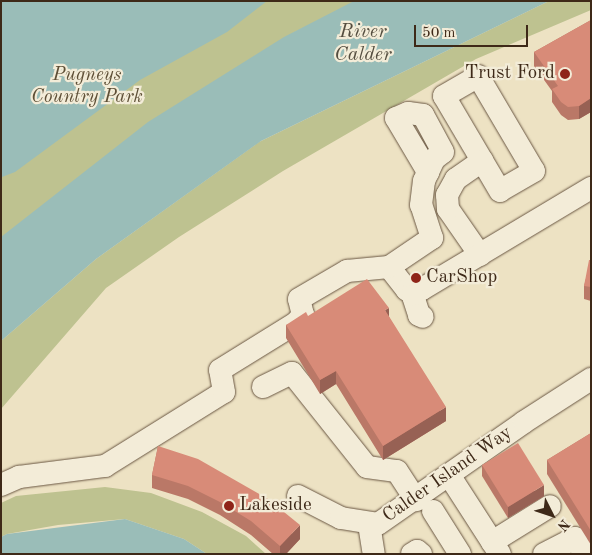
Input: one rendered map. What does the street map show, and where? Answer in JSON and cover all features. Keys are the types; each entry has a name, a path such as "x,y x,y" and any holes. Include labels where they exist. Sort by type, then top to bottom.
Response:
{"street":[{"path":"478,76 534,171 500,191 482,161 444,96 478,76"},
{"path":"480,255 448,209 447,195 456,179 482,161"},
{"path":"1,485 19,477 105,466 224,392 226,388 219,376 220,370 296,323 303,315 300,299 347,270 389,267 432,238 421,205 428,172"},
{"path":"424,317 419,315 412,296 423,287 591,188"},
{"path":"389,267 400,284 407,290 423,287"},
{"path":"263,387 292,373 367,467 396,471 460,554"},
{"name":"Calder Island Way","path":"298,496 341,518 368,524 387,520 424,505 449,475 589,386"},
{"path":"449,475 496,548 550,506"},
{"path":"368,524 374,554"},
{"path":"544,554 575,538 585,554"},
{"path":"412,554 417,551 421,554"}],"green space":[{"name":"Pugneys Country Park","path":"1,1 358,1 293,33 1,263"},
{"path":"549,1 591,1 591,10 476,59 283,171 179,237 106,288 1,409 1,341 96,259 259,142"},
{"path":"105,487 151,493 202,512 246,536 266,554 207,554 184,539 125,519 58,525 7,534 1,537 1,503 16,496"}],"water":[{"path":"1,1 267,1 227,32 140,80 15,172 2,177"},
{"name":"River Calder","path":"354,1 549,1 261,141 96,259 1,341 1,237 148,122 284,37"},
{"path":"125,519 184,539 207,554 1,554 1,537 7,534"}],"building":[{"name":"Trust Ford","path":"591,20 591,98 579,106 568,107 561,102 552,89 558,86 534,52"},
{"path":"589,260 591,260 591,287 584,286"},
{"path":"367,279 389,308 385,310 446,407 383,446 336,371 320,380 286,325 306,312 308,316"},
{"path":"591,433 591,531 547,460"},
{"path":"518,443 544,485 508,507 482,465"},
{"path":"158,446 198,459 268,499 300,525 280,546 251,521 220,502 188,486 152,475"}],"place":[{"name":"Trust Ford","path":"565,74"},
{"name":"CarShop","path":"416,278"},
{"name":"Lakeside","path":"229,506"}]}
